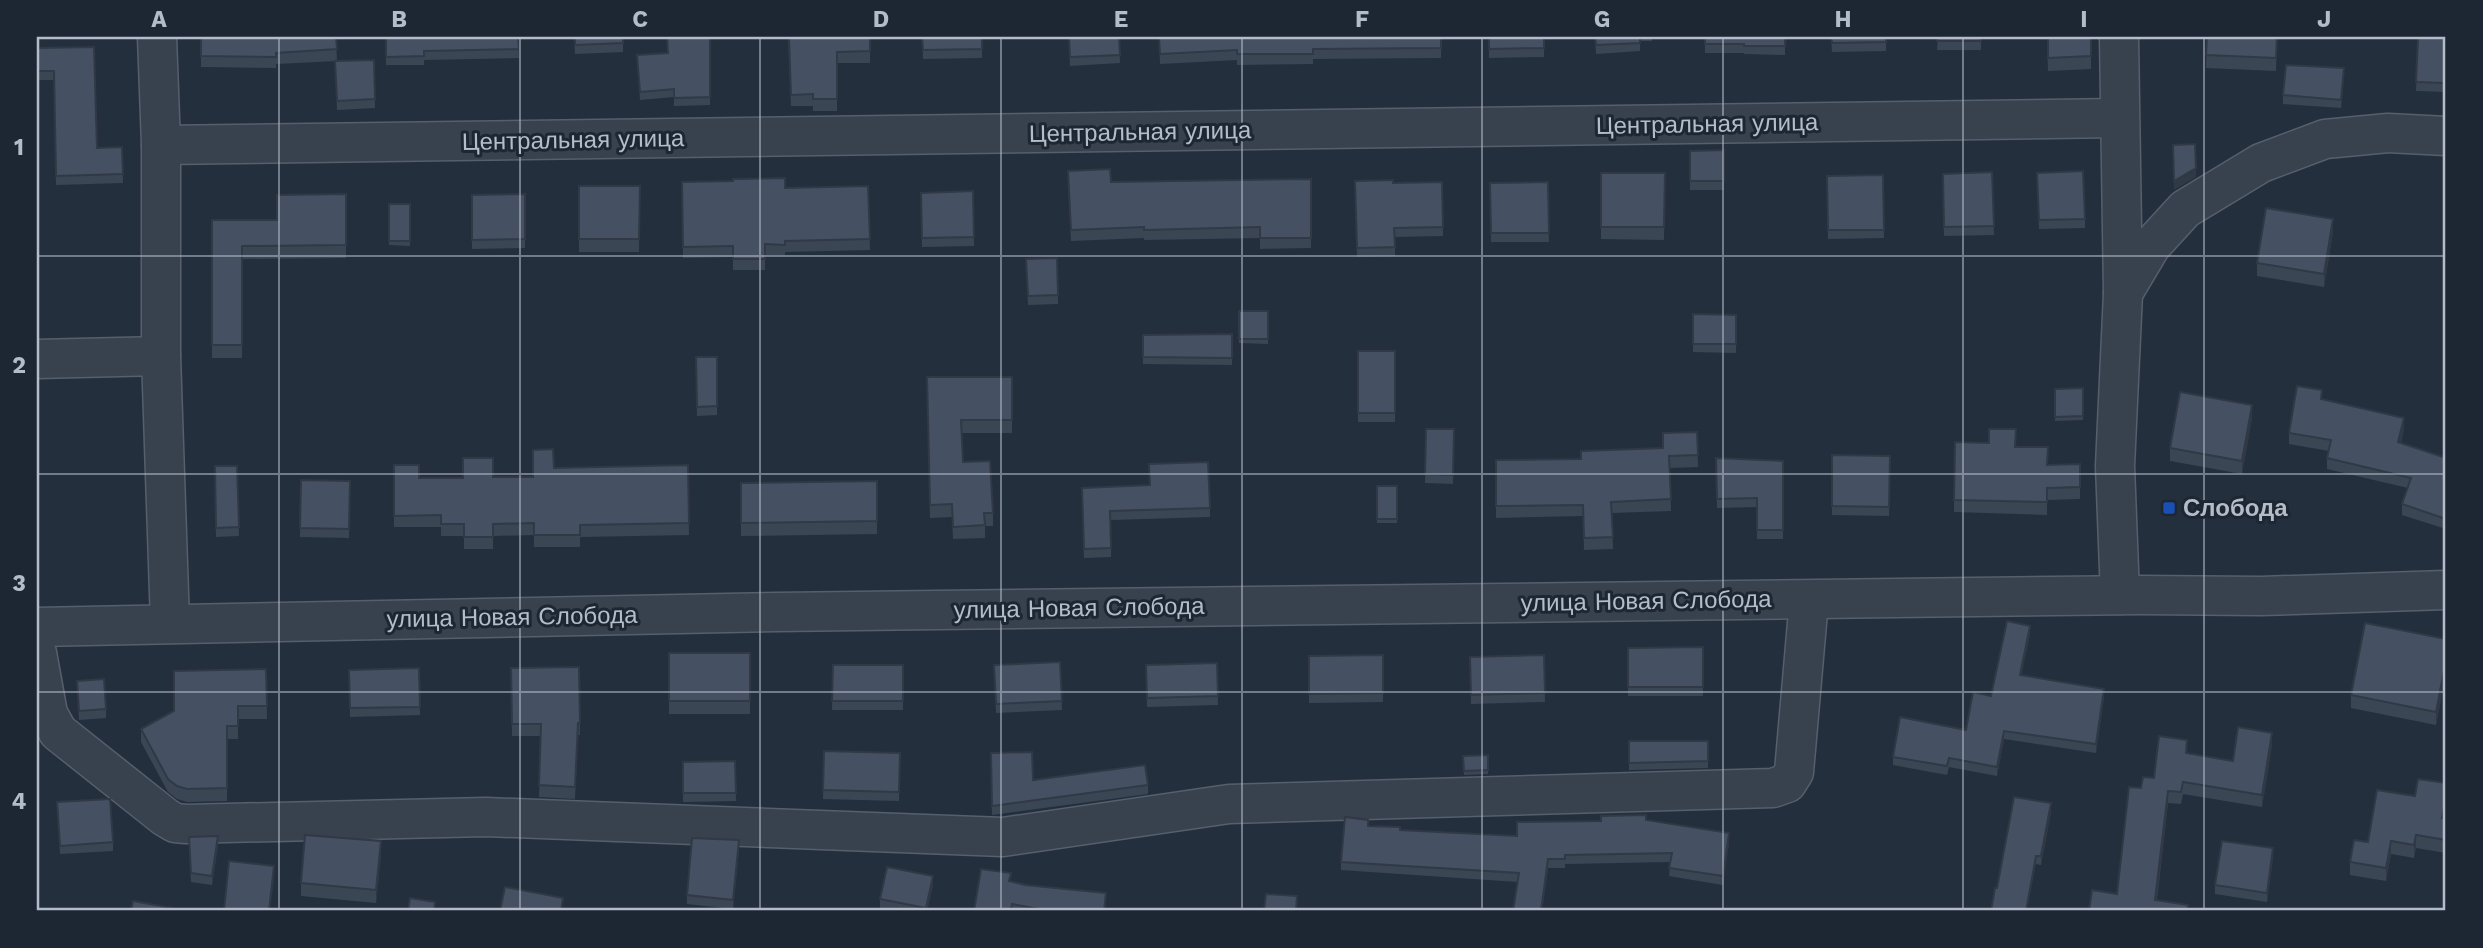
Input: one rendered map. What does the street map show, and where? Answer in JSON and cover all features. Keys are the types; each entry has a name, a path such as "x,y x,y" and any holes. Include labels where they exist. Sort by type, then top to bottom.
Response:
{"street":[{"path":"158,37 162,145 161,356 170,623"},
{"path":"2119,37 2123,293 2115,466 2120,595"},
{"name":"Центральная улица","path":"162,145 2119,118"},
{"path":"2123,293 2151,246 2185,209 2261,163 2325,139 2388,133 2446,136"},
{"path":"37,359 161,356"},
{"name":"улица Новая Слобода","path":"37,626 762,612 2120,595 2261,596 2446,590"},
{"path":"37,653 48,714 58,732 174,823 486,817 1003,837 1229,804 1773,788 1787,783 1794,772 1809,600"}],"building":[{"path":"201,37 336,37 337,49 276,53 276,57 201,56"},
{"path":"386,37 518,37 519,49 424,51 424,56 386,57"},
{"path":"575,37 623,37 623,43 575,45"},
{"path":"667,37 710,37 710,97 674,98 674,89 640,92 637,55 668,53"},
{"path":"789,37 870,37 870,51 837,52 837,99 813,99 813,94 791,95"},
{"path":"922,37 982,37 982,49 923,50"},
{"path":"1069,37 1119,37 1120,55 1070,57"},
{"path":"1159,37 1441,37 1441,48 1313,49 1313,54 1237,54 1237,50 1160,54"},
{"path":"1489,37 1544,37 1544,48 1489,49"},
{"path":"1595,37 1640,37 1640,43 1596,45"},
{"path":"1705,37 1785,37 1785,46 1705,44"},
{"path":"1831,37 1886,37 1886,42 1832,43"},
{"path":"1938,37 1981,37 1981,41 1937,41"},
{"path":"2048,37 2091,37 2091,56 2048,58"},
{"path":"2207,37 2277,37 2276,58 2206,55"},
{"path":"2418,37 2446,37 2446,83 2416,82"},
{"path":"94,47 97,148 122,147 123,174 56,176 54,71 37,71 37,48"},
{"path":"374,60 375,99 337,101 335,61"},
{"path":"2286,65 2344,68 2341,100 2283,95"},
{"path":"2195,144 2196,168 2174,181 2173,145"},
{"path":"1724,150 1724,181 1690,181 1690,151"},
{"path":"1110,169 1111,182 1311,179 1311,238 1260,238 1260,227 1071,230 1068,171"},
{"path":"2083,171 2085,219 2039,220 2037,173"},
{"path":"1992,172 1994,226 1944,227 1943,174"},
{"path":"1601,173 1665,173 1664,227 1601,227"},
{"path":"1883,175 1884,230 1828,230 1827,176"},
{"path":"785,178 785,188 868,186 870,239 765,244 765,259 733,259 733,246 683,247 682,182"},
{"path":"1393,180 1393,183 1442,182 1443,227 1394,228 1395,247 1357,248 1355,181"},
{"path":"1548,182 1549,233 1491,233 1490,183"},
{"path":"579,186 640,186 639,239 579,239"},
{"path":"973,191 974,237 922,238 921,193"},
{"path":"346,194 346,245 242,246 242,345 212,345 212,220 277,220 277,195"},
{"path":"525,194 525,239 472,240 472,195"},
{"path":"389,204 410,204 410,241 389,241"},
{"path":"2266,208 2333,219 2324,274 2257,263"},
{"path":"1057,258 1058,295 1028,296 1026,259"},
{"path":"1239,311 1268,311 1268,339 1239,339"},
{"path":"1693,314 1736,315 1736,344 1693,344"},
{"path":"1232,334 1232,358 1143,357 1143,335"},
{"path":"1358,351 1395,351 1395,413 1358,413"},
{"path":"696,357 717,357 717,406 697,407"},
{"path":"927,377 1012,377 1012,420 961,420 963,462 990,461 993,513 984,513 985,525 953,527 952,504 930,505"},
{"path":"2297,386 2322,390 2321,399 2404,418 2398,442 2446,458 2446,519 2402,504 2411,478 2327,458 2331,440 2289,433"},
{"path":"2083,388 2083,416 2055,417 2055,389"},
{"path":"2180,392 2252,405 2242,461 2170,448"},
{"path":"1426,429 1454,429 1453,475 1425,474"},
{"path":"1989,429 2016,429 2015,447 2048,447 2047,465 2080,464 2080,487 2047,488 2047,502 1954,500 1955,442 1989,443"},
{"path":"1697,432 1698,455 1669,456 1671,499 1611,502 1613,537 1584,538 1583,505 1496,506 1496,460 1581,459 1581,451 1663,448 1663,433"},
{"path":"553,449 554,468 688,465 689,523 580,525 580,535 534,535 534,523 493,524 493,537 464,537 464,524 441,524 441,515 394,516 394,465 419,465 419,478 463,478 463,458 493,458 493,477 533,477 533,450"},
{"path":"1832,455 1890,456 1889,507 1832,506"},
{"path":"1716,458 1783,461 1783,530 1757,530 1757,498 1717,499"},
{"path":"1208,462 1210,508 1110,511 1111,548 1084,549 1082,488 1150,485 1149,464"},
{"path":"215,466 237,466 239,527 216,528"},
{"path":"301,480 350,481 349,529 300,528"},
{"path":"877,481 877,521 741,523 741,483"},
{"path":"1377,486 1397,486 1397,519 1377,519"},
{"path":"2007,621 2030,626 2020,675 2104,689 2096,744 2004,731 1997,767 1949,758 1947,766 1893,757 1900,717 1966,730 1973,692 1991,696"},
{"path":"2365,623 2446,639 2446,660 2436,712 2351,695"},
{"path":"1703,647 1703,687 1628,687 1628,648"},
{"path":"669,653 750,653 750,701 669,701"},
{"path":"1383,655 1383,693 1309,694 1309,656"},
{"path":"1544,655 1545,693 1471,695 1470,657"},
{"path":"1060,662 1062,701 996,704 994,665"},
{"path":"1217,663 1218,696 1147,698 1146,665"},
{"path":"833,665 903,665 903,701 832,701"},
{"path":"579,667 580,723 575,787 539,785 541,724 512,724 511,668"},
{"path":"419,668 420,707 350,708 349,670"},
{"path":"266,669 267,706 238,706 238,726 227,726 227,788 187,789 168,779 141,729 174,711 174,671"},
{"path":"104,679 106,709 79,711 77,681"},
{"path":"2238,727 2272,733 2262,795 2183,782 2181,792 2168,791 2155,900 2188,905 2187,911 2089,911 2092,890 2117,894 2129,787 2141,788 2143,777 2154,778 2159,736 2187,740 2186,753 2233,761"},
{"path":"1629,741 1708,741 1708,761 1629,763"},
{"path":"824,751 900,753 899,792 823,790"},
{"path":"1032,752 1033,780 1145,765 1148,785 992,806 991,753"},
{"path":"1488,755 1488,770 1464,771 1463,756"},
{"path":"735,761 736,793 683,793 683,762"},
{"path":"2418,779 2446,783 2442,818 2446,818 2446,840 2416,835 2414,845 2391,841 2386,868 2350,862 2354,840 2368,842 2377,790 2415,796"},
{"path":"2014,797 2051,803 2041,856 2036,856 2026,911 1991,911 1997,888"},
{"path":"110,799 113,842 60,846 57,802"},
{"path":"1646,815 1646,820 1729,833 1723,876 1669,868 1672,853 1565,855 1565,859 1548,859 1541,911 1513,911 1519,873 1341,862 1345,817 1368,820 1368,826 1400,827 1400,830 1517,836 1517,822 1601,821 1601,816"},
{"path":"305,835 381,841 376,890 301,883"},
{"path":"218,836 212,876 191,873 189,837"},
{"path":"692,838 739,840 733,900 687,895"},
{"path":"2222,841 2273,848 2267,893 2215,885"},
{"path":"229,861 274,866 269,911 224,911"},
{"path":"887,867 933,876 926,908 880,899"},
{"path":"981,869 1011,873 1009,881 1025,885 1106,893 1104,911 1050,911 1012,904 1011,911 974,911"},
{"path":"505,887 563,898 561,911 500,911"},
{"path":"1266,894 1297,896 1296,911 1264,911"},
{"path":"410,898 435,902 434,911 408,911"},
{"path":"133,901 172,908 171,911 131,911"}],"place":[{"name":"Слобода","path":"2169,508"}]}
